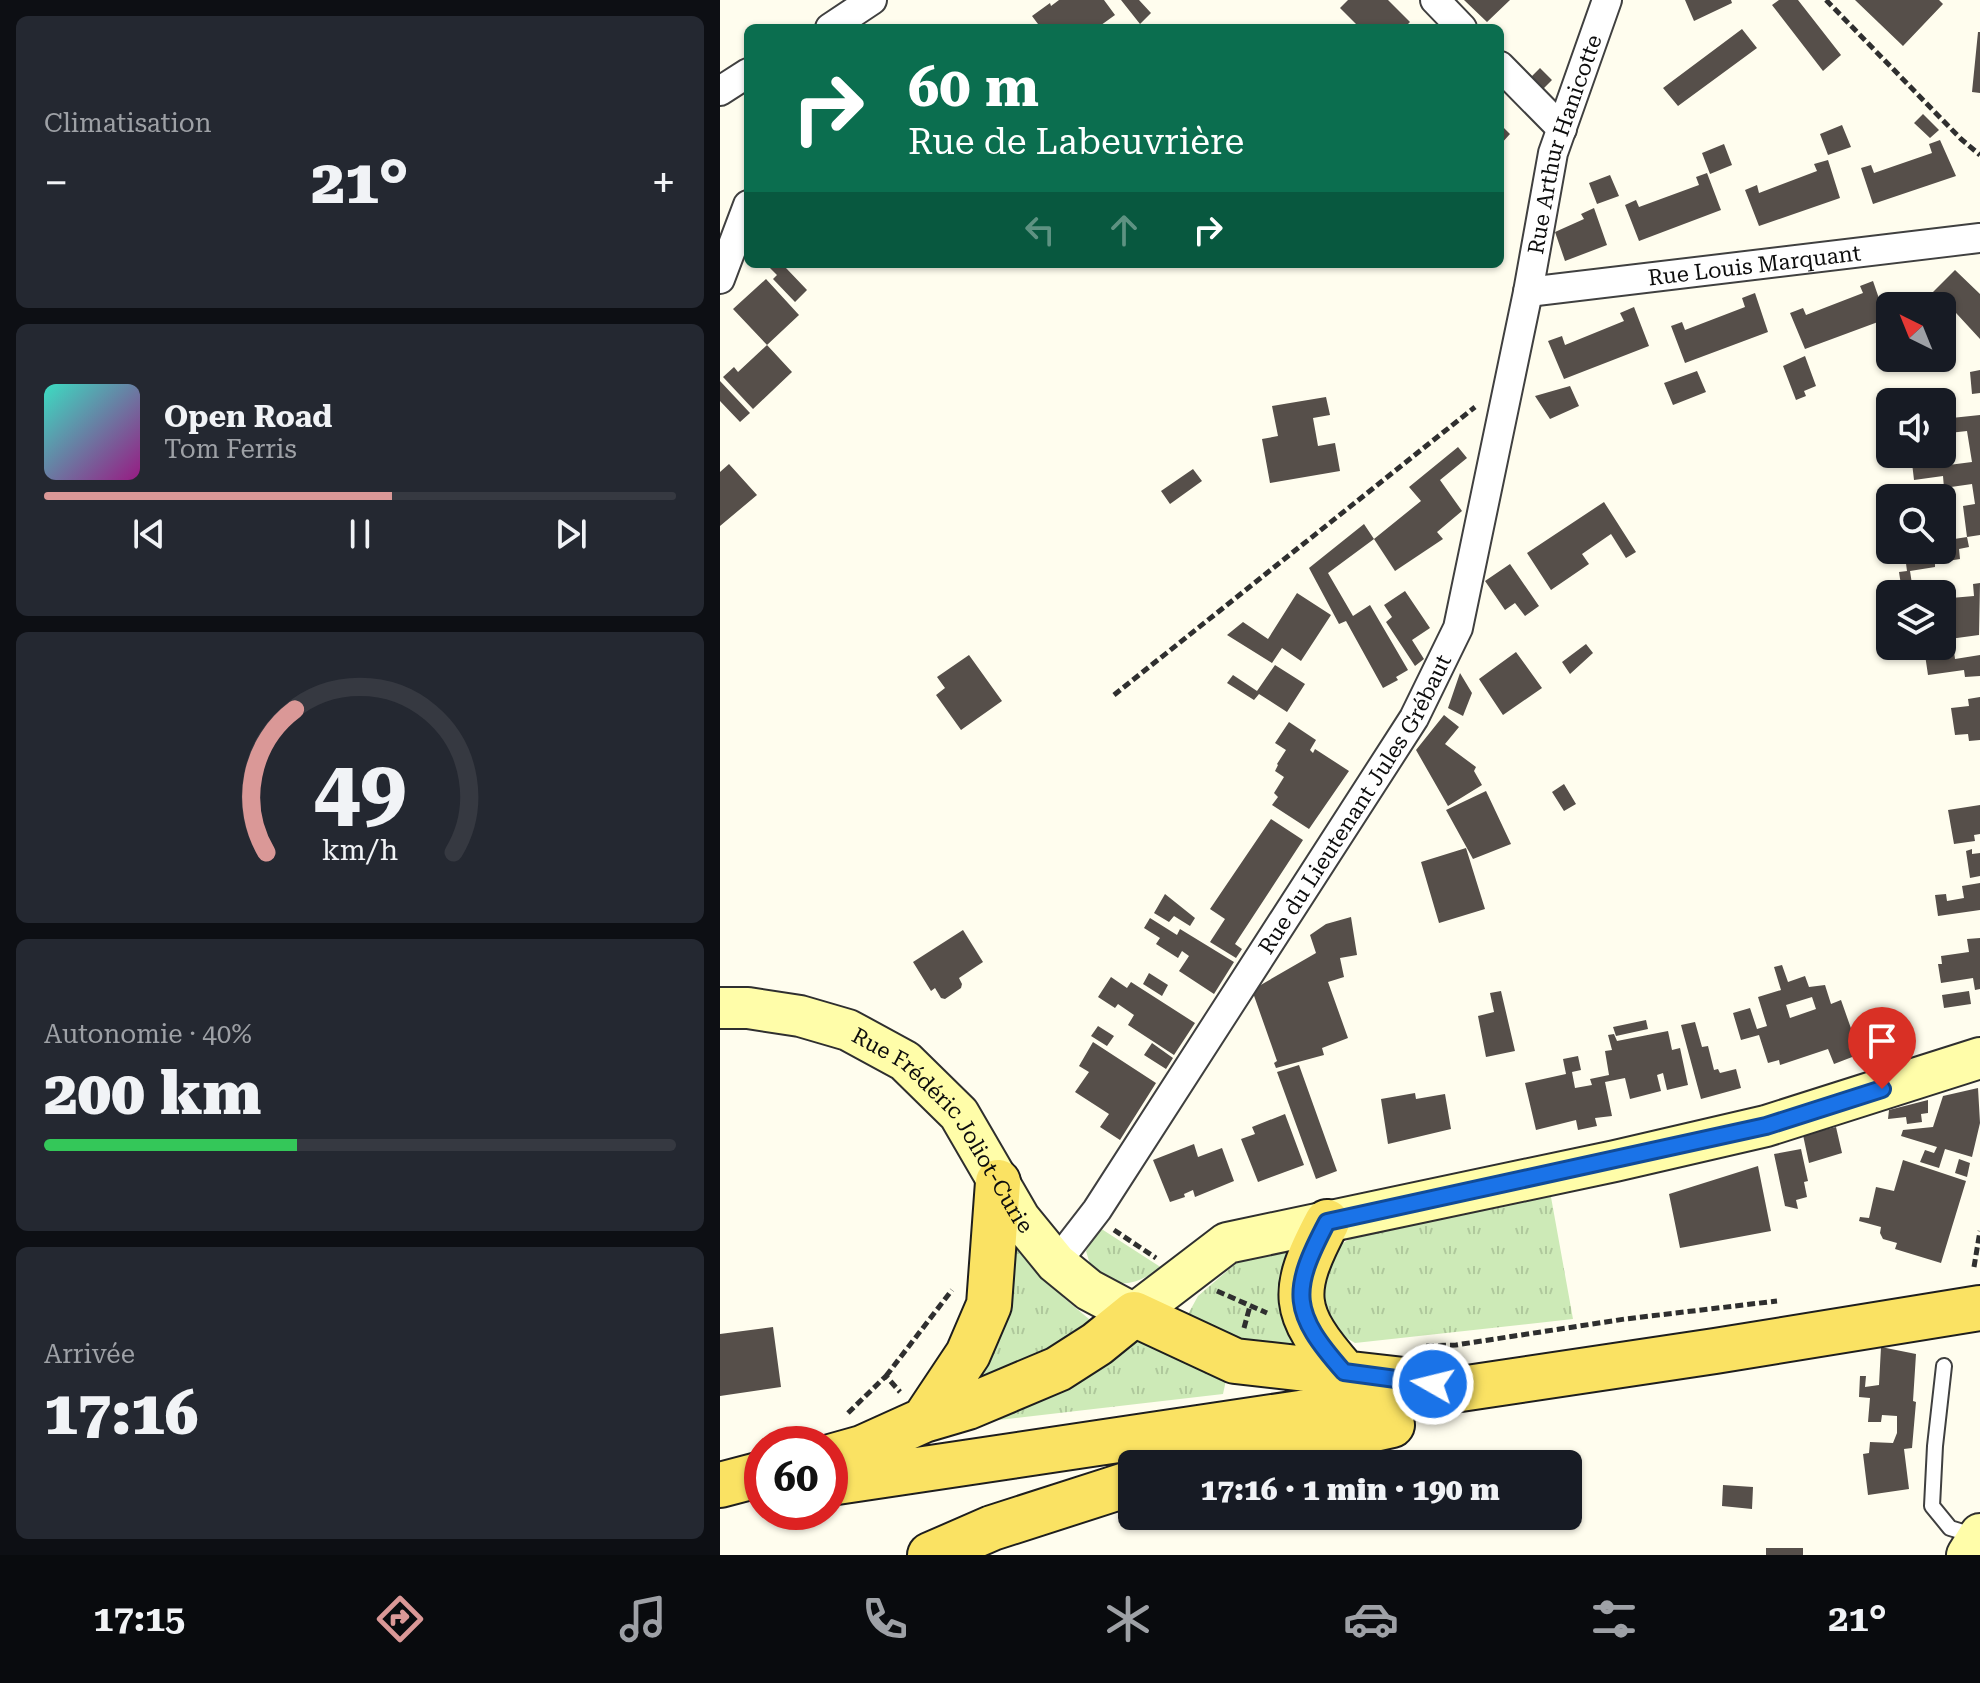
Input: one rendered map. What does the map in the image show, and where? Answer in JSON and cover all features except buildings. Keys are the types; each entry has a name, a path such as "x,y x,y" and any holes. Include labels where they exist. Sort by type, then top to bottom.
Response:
{"main road":[{"path":"924,1420 968,1354 989,1305 998,1182"},
{"path":"1327,1222 1307,1259 1300,1283 1311,1332 1344,1372"},
{"path":"848,1480 1463,1388 1972,1297"},
{"path":"848,1452 1058,1369 1097,1344 1134,1314 1235,1361 1463,1388"},
{"path":"1281,1450 1427,1418 1463,1388"},
{"path":"720,1485 744,1479"},
{"path":"930,1555 992,1528 1118,1488"},
{"path":"720,1498 744,1495"}],"street":[{"path":"836,24 872,0"},
{"path":"1435,0 1458,24"},
{"name":"Rue Arthur Hanicotte","path":"1528,292 1553,153 1607,0"},
{"path":"1504,70 1562,129"},
{"path":"720,91 744,76"},
{"path":"720,279 744,216"},
{"name":"Rue Louis Marquant","path":"1528,292 1980,238"},
{"name":"Rue du Lieutenant Jules Grébaut","path":"1056,1263 1097,1210 1414,718 1458,628 1528,292"},
{"name":"Rue Frédéric Joliot-Curie","path":"720,1008 748,1008 800,1016 848,1030 905,1061 959,1114 1020,1219 1056,1263 1089,1290 1134,1314"},
{"path":"1134,1314 1227,1243 1766,1126 1980,1058"}],"lane":[{"path":"1944,1366 1932,1506 1950,1528 1976,1541"}],"path":[{"path":"1826,0 1980,155"},
{"path":"1114,695 1475,407 1507,391"},
{"path":"1972,1297 1980,1231"},
{"path":"1972,1297 1980,1274"},
{"path":"886,1376 959,1282"},
{"path":"1425,1346 1456,1345 1625,1319 1790,1299"},
{"path":"1250,1306 1311,1332"}],"green space":[{"path":"1549,1186 1573,1319 1355,1343 1320,1322 1328,1253 1365,1229"},
{"path":"1100,1228 1162,1268 1127,1283 1112,1281 1092,1271 1086,1251"},
{"path":"1009,1233 1064,1298 1102,1330 949,1406"},
{"path":"1307,1242 1314,1357 1246,1356 1187,1316 1198,1296 1241,1259"},
{"path":"1134,1331 1228,1371 1223,1394 956,1425"}],"route":[{"path":"1433,1384 1344,1372 1311,1332 1300,1283 1307,1259 1327,1222 1766,1126 1882,1089"}]}
